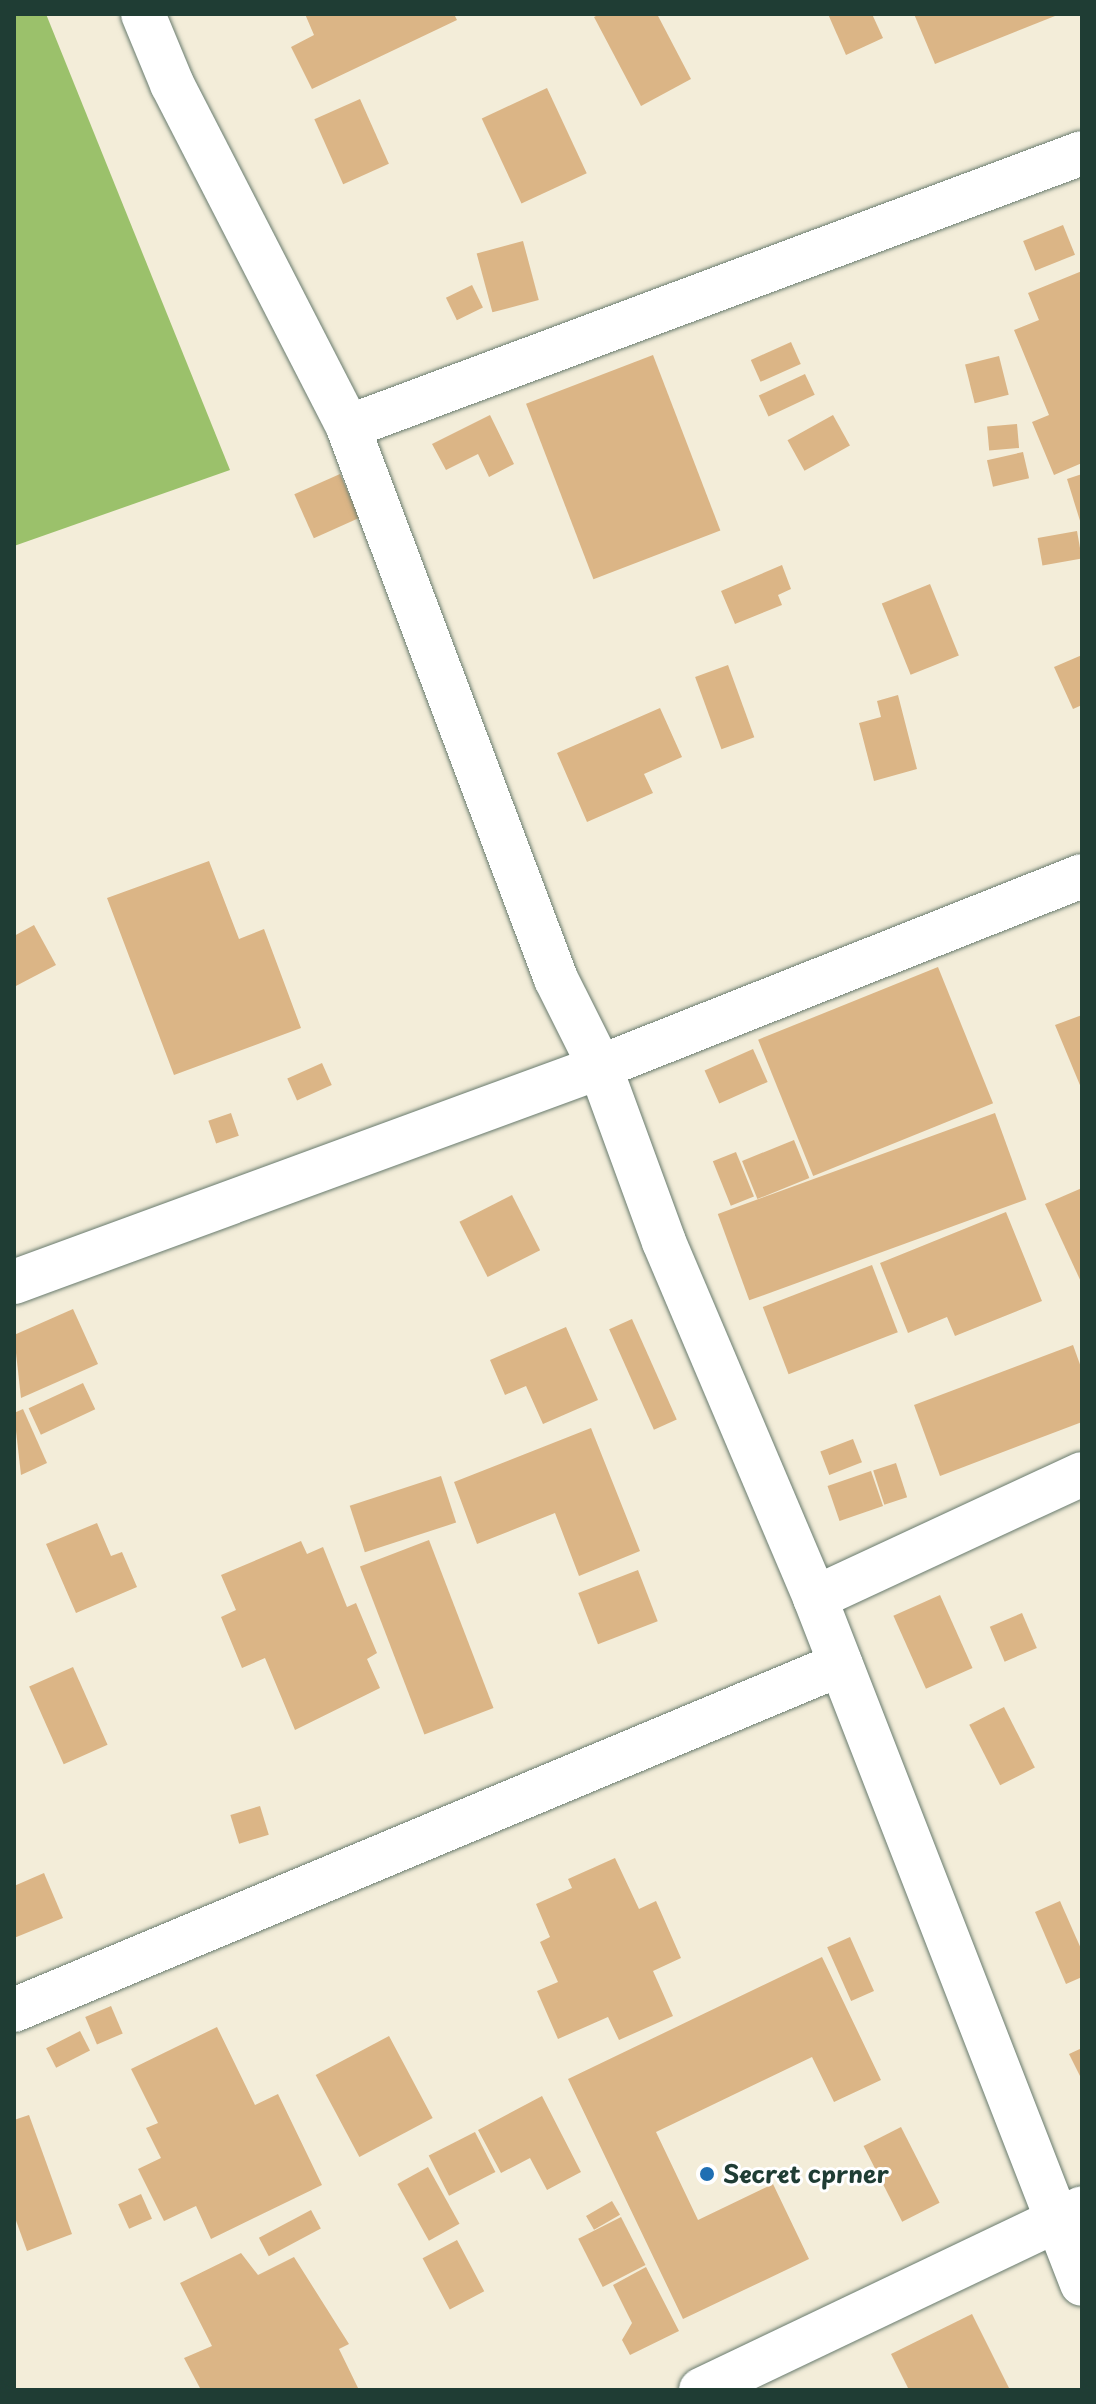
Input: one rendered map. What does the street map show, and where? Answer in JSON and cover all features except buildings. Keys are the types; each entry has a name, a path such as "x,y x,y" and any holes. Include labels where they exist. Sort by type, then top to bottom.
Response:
{"street":[{"path":"143,14 172,84 348,427 556,979 600,1067 664,1242 1070,2214 1082,2284"},
{"path":"348,427 1082,153"},
{"path":"14,1282 600,1067 1082,876"},
{"path":"815,1598 1082,1474"},
{"path":"14,2010 841,1664"},
{"path":"701,2390 1070,2214"}],"green space":[{"path":"14,14 46,14 230,470 14,546"}],"place":[{"name":"Secret cprner","path":"707,2174"}]}
